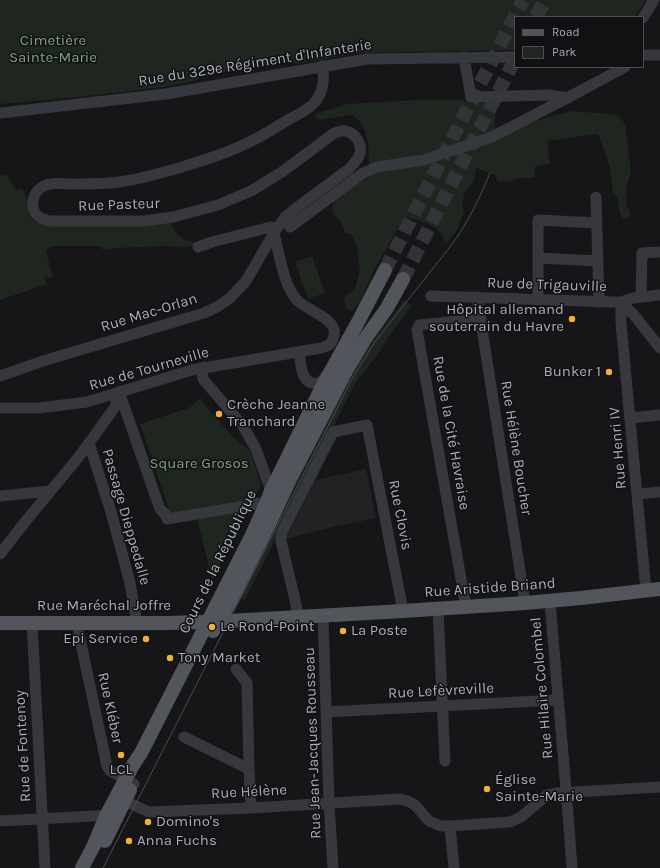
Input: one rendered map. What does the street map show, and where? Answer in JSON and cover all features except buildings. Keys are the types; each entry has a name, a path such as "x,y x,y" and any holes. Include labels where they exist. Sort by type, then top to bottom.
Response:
{"main road":[{"name":"Cours de la République","path":"82,868 112,816 184,682 202,653 213,622 269,497 321,390 385,270"},
{"name":"Cours de la République","path":"213,622 229,604 290,478 346,370 365,339 387,308 402,279"},
{"name":"Rue Aristide Briand","path":"299,617 525,603 653,590"},
{"name":"Rue Maréchal Joffre","path":"0,623 213,622 299,617"},
{"name":"Cours de la République","path":"91,868 112,816 125,801 130,782"}],"street":[{"path":"644,16 654,0"},
{"path":"644,55 660,55"},
{"name":"Rue du 329e Régiment d'Infanterie","path":"0,113 166,94 367,59 514,56"},
{"path":"464,57 471,97 549,95 568,98"},
{"name":"Rue Pasteur","path":"274,233 285,217 295,208 349,169 356,161 360,156 360,144 356,137 345,131 338,131 282,172 251,191 218,205 173,217 144,221 49,221 41,218 33,209 34,195 44,186 51,184 96,184 120,182 144,177 214,157 241,146 309,108 315,103 320,95 323,85 324,75 322,66"},
{"path":"290,227 363,173 377,167 424,160 492,137 623,68"},
{"path":"596,197 599,302"},
{"path":"538,299 538,220 596,223"},
{"path":"198,247 271,227 274,233 286,281 292,293 299,302 330,323 335,330 334,338 330,344 322,348 299,352 303,374 306,379 309,382 316,384 322,382 340,355"},
{"name":"Rue Mac-Orlan","path":"0,376 43,360 204,314 230,298 246,282 274,233"},
{"path":"641,297 642,253 660,252"},
{"path":"538,258 598,261"},
{"name":"Rue de Trigauville","path":"431,296 621,302 633,298 660,295"},
{"name":"Rue Hélène Boucher","path":"477,297 525,603"},
{"path":"621,302 634,315 660,348"},
{"name":"Rue Henri IV","path":"621,302 621,323 637,494 653,590"},
{"name":"Rue de la Cité Havraise","path":"466,607 417,330 419,325 481,319"},
{"name":"Rue de Tourneville","path":"0,408 39,408 87,402 204,367 299,352"},
{"path":"118,392 160,509 165,514 167,520 269,497 256,449 243,426 203,379 202,373 204,367"},
{"path":"0,554 89,443 115,407 118,392"},
{"path":"630,418 660,415"},
{"name":"Rue Clovis","path":"299,617 281,541 282,532 333,432 367,425 403,611"},
{"name":"Passage Dieppedalle","path":"89,443 111,512 130,583 137,623"},
{"path":"0,496 50,492"},
{"path":"637,494 660,492"},
{"name":"Rue Hilaire Colombel","path":"550,601 557,700 567,792 572,868"},
{"path":"438,609 445,761"},
{"name":"Rue Jean-Jacques Rousseau","path":"323,616 329,803 333,868"},
{"name":"Rue de Fontenoy","path":"32,623 45,868"},
{"name":"Rue Kléber","path":"77,623 78,634 107,766 110,771 130,782"},
{"path":"236,669 247,683 249,769 252,808"},
{"name":"Rue Lefèvreville","path":"326,712 557,700"},
{"path":"184,737 249,769"},
{"path":"454,868 450,826 510,822 521,817 547,795 567,792 660,787"},
{"name":"Rue Hélène","path":"125,801 149,812 252,808 400,799 415,804 429,821 441,826 450,826"},
{"path":"0,821 112,816"}],"shaded area":[{"path":"366,469 376,518 286,539 311,488 311,485 315,480"}],"green space":[{"name":"Cimetière Sainte-Marie","path":"0,0 646,0 636,16 514,16 514,50 358,53 296,64 291,61 201,77 192,82 164,87 0,104"},
{"path":"417,100 464,100 469,103 490,103 495,110 495,128 503,133 545,118 572,111 619,116 625,124 631,171 626,189 627,206 631,214 627,218 622,218 617,195 613,195 610,167 597,134 547,141 550,163 535,167 535,177 522,178 506,182 496,180 497,176 476,168 474,181 464,193 462,207 464,211 458,228 446,244 440,232 433,226 406,217 402,221 374,270 360,301 353,311 346,309 344,298 355,289 360,271 357,247 352,235 345,233 339,220 333,214 332,207 334,200 369,167 368,144 363,127 352,115 321,120 316,119 315,114 347,104"},
{"path":"4,174 5,176 7,175 16,190 22,189 26,195 27,210 31,219 44,225 67,226 170,222 182,238 200,243 188,247 166,246 115,248 103,250 101,246 52,246 46,251 53,275 49,278 44,275 47,284 0,300 0,176"},
{"path":"312,256 325,293 308,299 295,262"},
{"path":"404,300 412,306 355,384 244,601 239,596 347,383 363,355"},
{"name":"Square Grosos","path":"200,399 233,437 250,451 261,485 254,498 170,513 140,424 189,408"},
{"path":"248,508 212,580 197,517"}],"tunnel":[{"path":"515,16 523,0"},
{"path":"537,16 545,0"},
{"path":"385,270 514,18"},
{"path":"403,279 514,61"}],"tram line":[{"path":"103,868 352,379 374,343 464,227 490,173"}],"place":[{"name":"Hôpital allemand souterrain du Havre","path":"572,319"},
{"name":"Bunker 1","path":"609,372"},
{"name":"Crèche Jeanne Tranchard","path":"219,414"},
{"name":"Le Rond-Point","path":"212,627"},
{"name":"La Poste","path":"343,631"},
{"name":"Epi Service","path":"146,639"},
{"name":"Tony Market","path":"170,658"},
{"name":"LCL","path":"121,755"},
{"name":"Église Sainte-Marie","path":"487,789"},
{"name":"Domino's","path":"148,822"},
{"name":"Anna Fuchs","path":"129,841"}]}
